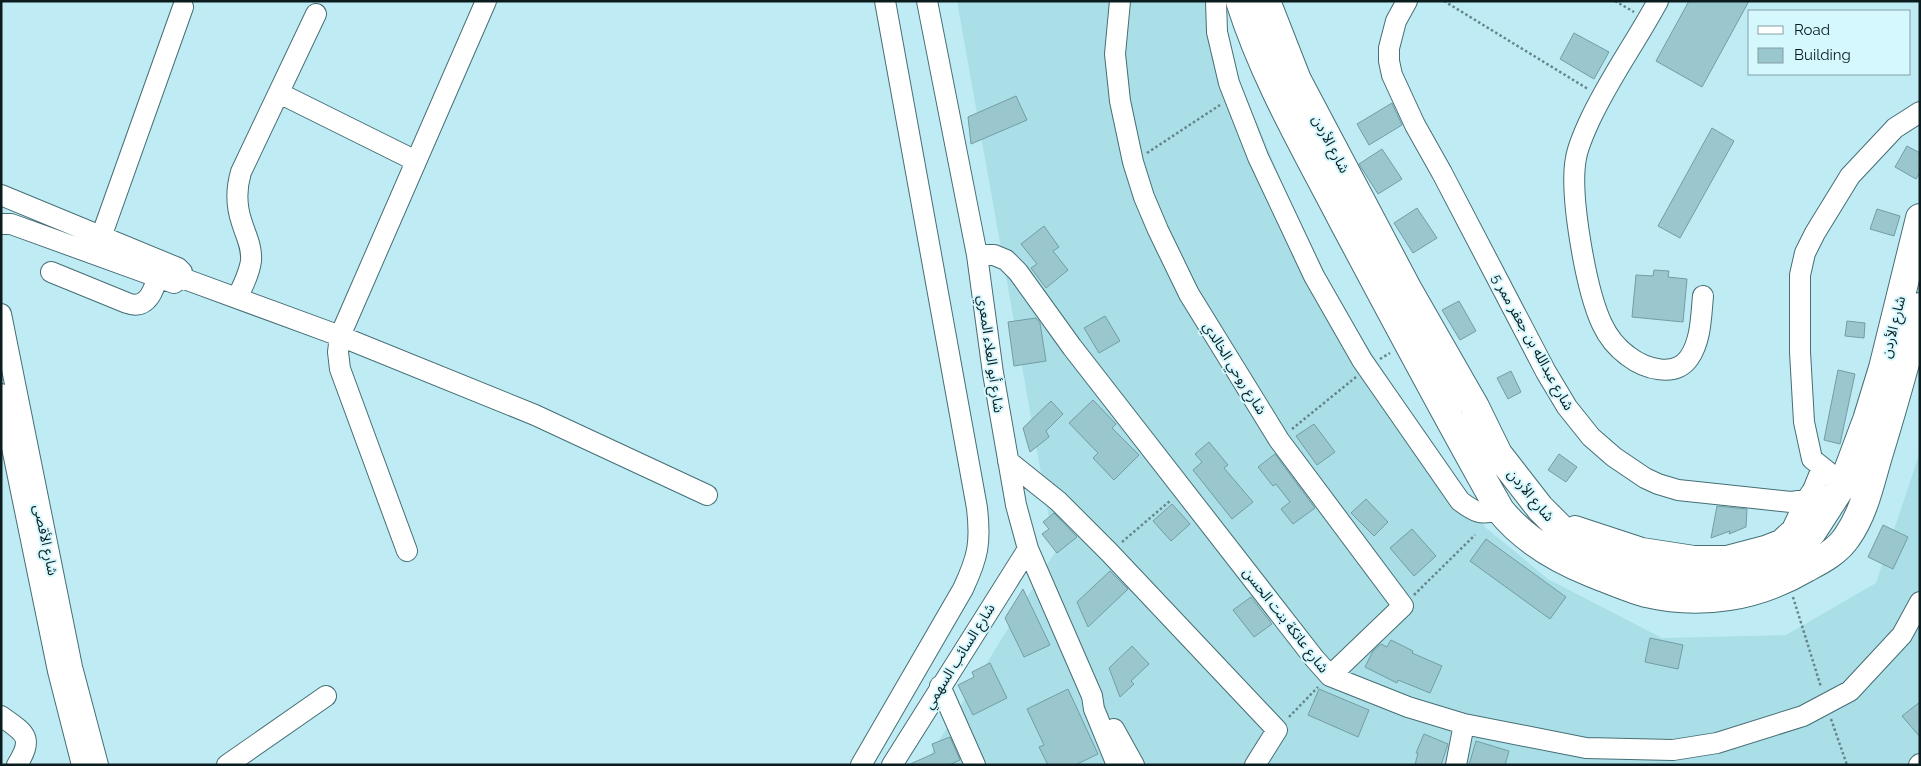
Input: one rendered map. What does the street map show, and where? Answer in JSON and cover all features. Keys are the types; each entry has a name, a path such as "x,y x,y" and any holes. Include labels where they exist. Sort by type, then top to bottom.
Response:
{"highway":[{"name":"شارع الأردن","path":"1240,1 1251,37 1276,92 1396,296 1475,407 1498,454 1546,516 1573,537 1617,557 1663,569 1691,573 1724,574 1749,572 1773,562 1792,550 1812,532 1843,484 1864,428 1883,368 1920,218"},
{"name":"شارع الأردن","path":"1266,1 1297,80 1396,296 1407,343 1500,510 1520,532 1556,556 1582,569 1644,592 1669,597 1721,598 1743,594 1788,579 1836,550 1858,521 1913,359 1920,307"}],"street":[{"path":"407,551 340,369 338,352 340,336 486,1"},
{"path":"861,765 963,590 975,563 980,537 978,508 885,1"},
{"name":"شارع أبو العلاء المعري","path":"927,1 977,255 1016,505 1028,549 1092,696 1134,765"},
{"name":"شارع روحي الخالدي","path":"1120,1 1115,54 1120,101 1133,162 1148,205 1189,294 1279,440 1403,606"},
{"path":"1216,1 1217,32 1228,84 1258,157 1314,276 1367,368 1460,501 1472,510 1484,514 1500,510"},
{"name":"شارع عبدالله بن جعفر ممر 5","path":"1407,1 1396,21 1389,48 1392,75 1415,125 1546,372 1567,407 1591,437 1614,457 1645,478 1658,484 1678,490 1791,502 1806,500"},
{"path":"1658,1 1600,96 1576,157 1574,190 1584,262 1602,323 1609,337 1628,356 1638,363 1651,367 1671,370 1683,366 1694,350 1698,337 1703,296"},
{"path":"98,245 183,7"},
{"path":"237,298 246,279 251,260 249,242 237,203 238,182 245,162 316,14"},
{"path":"278,93 416,161"},
{"path":"1843,484 1812,459 1804,422 1799,311 1800,275 1803,261 1815,233 1850,176 1895,128 1920,112"},
{"path":"1,195 35,210 98,245 160,269 181,269 182,278 340,336 535,415 707,495"},
{"path":"27,229 35,210"},
{"path":"1,224 11,224 98,245"},
{"name":"شارع عاتكة بنت الحسن","path":"977,255 994,255 1006,260 1018,272 1078,354 1330,676 1408,707 1464,724 1586,748 1673,750 1717,743 1803,716 1850,691 1902,635 1920,602"},
{"path":"51,272 131,305 137,305 142,304 150,297 160,269"},
{"name":"شارع الأقصى","path":"1,314 72,667 98,765"},
{"name":"شارع الأقصى","path":"1,394 58,671 82,765"},
{"path":"1008,461 1058,502 1109,552 1277,730 1255,765"},
{"path":"1546,516 1642,548 1694,556 1727,556 1780,540 1792,529 1813,490 1822,468"},
{"name":"شارع السائب السهمي","path":"892,765 1028,549"},
{"path":"1330,676 1403,606"},
{"path":"940,686 976,765"},
{"path":"227,765 326,696"},
{"name":"شارع أبو العلاء المعري","path":"1092,696 1094,709 1117,765"},
{"path":"1,716 26,737 26,749 18,765"},
{"path":"1456,765 1464,724"}],"path":[{"path":"1444,1 1600,96"},
{"path":"1133,162 1234,96"},
{"path":"1279,440 1367,368 1407,343"},
{"path":"1109,552 1183,489"},
{"path":"1403,606 1475,535"},
{"path":"1788,579 1826,705 1847,765"},
{"path":"1277,730 1330,676"}],"shaded area":[{"path":"957,1 1226,1 1228,54 1321,275 1485,527 1548,579 1662,638 1786,635 1876,583 1920,452 1920,765 924,765 1055,552"}],"building":[{"path":"1689,1 1749,1 1702,87 1656,61"},
{"path":"1574,33 1609,52 1594,79 1560,59"},
{"path":"1016,96 1027,120 971,144 968,117"},
{"path":"1392,103 1402,125 1369,145 1357,124"},
{"path":"1712,128 1734,141 1680,238 1658,226"},
{"path":"1907,146 1920,153 1920,172 1916,179 1895,167"},
{"path":"1382,149 1402,179 1378,194 1359,164"},
{"path":"1417,208 1437,238 1413,253 1394,223"},
{"path":"1877,209 1900,216 1894,236 1870,229"},
{"path":"1044,226 1059,247 1053,251 1068,270 1046,288 1031,268 1037,264 1021,244"},
{"path":"1654,270 1669,271 1668,277 1687,279 1683,322 1632,317 1636,275 1653,276"},
{"path":"1459,301 1476,331 1460,340 1442,310"},
{"path":"1105,316 1120,341 1099,353 1084,328"},
{"path":"1036,318 1040,323 1046,361 1014,366 1008,322"},
{"path":"1847,321 1865,323 1864,338 1845,336"},
{"path":"1838,370 1855,374 1840,444 1824,440"},
{"path":"1511,371 1521,392 1508,399 1497,378"},
{"path":"1093,400 1116,424 1112,428 1139,455 1114,480 1093,458 1098,453 1069,423"},
{"path":"1051,401 1063,414 1046,431 1049,437 1030,452 1023,428"},
{"path":"1314,424 1335,452 1317,465 1296,436"},
{"path":"1209,442 1228,465 1224,468 1253,502 1232,519 1193,470 1202,462 1195,454"},
{"path":"1275,454 1315,508 1293,524 1281,509 1290,502 1276,484 1273,486 1258,467"},
{"path":"1559,454 1577,467 1566,482 1548,470"},
{"path":"1366,499 1388,522 1374,536 1351,513"},
{"path":"1172,504 1190,524 1171,541 1153,521"},
{"path":"1717,506 1747,509 1746,527 1729,534 1730,531 1711,538"},
{"path":"1054,513 1077,537 1057,553 1042,534 1049,529 1043,522"},
{"path":"1883,525 1908,537 1893,569 1868,557"},
{"path":"1412,529 1436,556 1414,576 1390,548"},
{"path":"1486,539 1566,597 1550,619 1470,561"},
{"path":"1110,571 1128,589 1088,627 1077,602"},
{"path":"1023,589 1050,645 1024,657 1005,618"},
{"path":"1251,597 1272,624 1254,637 1233,610"},
{"path":"1650,638 1683,645 1678,669 1645,662"},
{"path":"1391,640 1413,651 1412,653 1442,666 1430,693 1398,680 1397,683 1365,667 1373,651 1381,644 1387,647"},
{"path":"1132,646 1149,664 1131,681 1134,684 1120,697 1109,668"},
{"path":"990,663 1007,698 973,715 958,685 974,677 972,672"},
{"path":"1068,689 1098,754 1075,765 1048,765 1039,747 1044,745 1027,709"},
{"path":"1319,689 1369,710 1358,737 1308,715"},
{"path":"1920,702 1920,737 1902,716"},
{"path":"1424,734 1448,744 1441,765 1415,765 1418,753 1416,753"},
{"path":"950,737 960,760 949,765 908,765 935,753 932,744"},
{"path":"1476,741 1509,751 1505,765 1469,765"}]}
